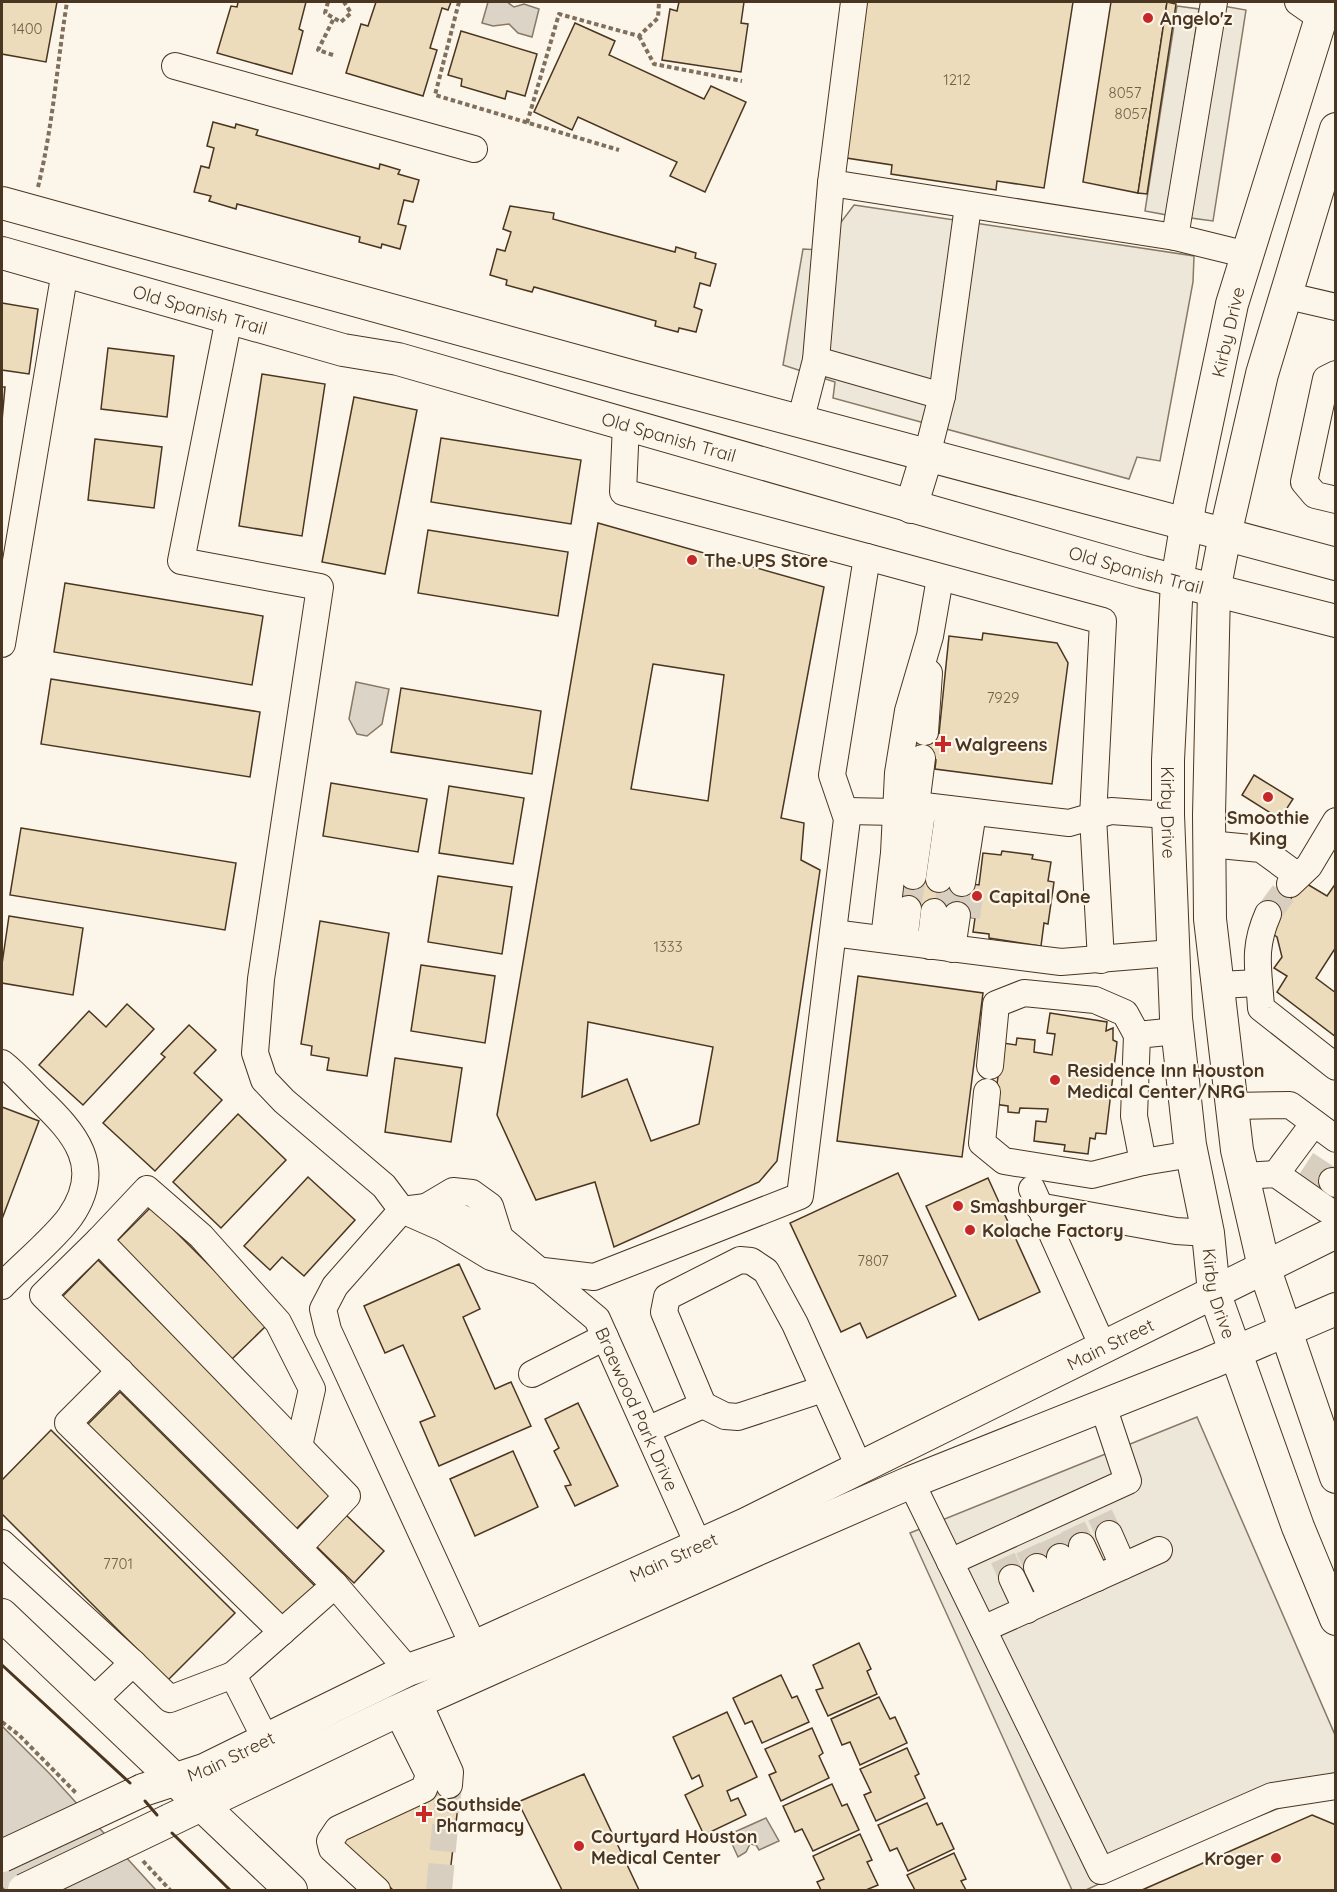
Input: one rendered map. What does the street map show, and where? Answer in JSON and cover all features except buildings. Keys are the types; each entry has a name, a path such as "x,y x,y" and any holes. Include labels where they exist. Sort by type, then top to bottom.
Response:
{"main road":[{"name":"Kirby Drive","path":"1316,7 1248,255 1232,304 1187,525 1177,581 1168,760 1168,815 1177,1031 1192,1154 1208,1233 1214,1292 1234,1353 1335,1619"},
{"path":"1335,129 1262,374 1225,534 1215,591 1209,844 1214,951 1232,1106 1244,1176 1264,1267 1335,1477"},
{"path":"2,203 800,422 1335,564"},
{"name":"Old Spanish Trail","path":"2,253 343,350 398,359 1177,581 1335,621"},
{"path":"229,318 238,269"},
{"path":"398,359 407,314"},
{"path":"626,424 634,377"},
{"path":"911,507 927,455"},
{"path":"1172,953 1214,951"},
{"name":"Main Street","path":"24,1890 408,1706 704,1558 859,1467 1264,1267 1333,1204"},
{"name":"Main Street","path":"2,1856 143,1790 177,1779 266,1740 408,1670 910,1482 1287,1332 1335,1309"},
{"path":"2,1615 204,1804 291,1890"}],"street":[{"path":"800,422 816,360 831,183 854,2"},
{"path":"1176,237 1214,2"},
{"path":"175,66 474,149"},
{"path":"831,183 1176,237 1248,255"},
{"path":"927,455 942,396 968,206"},
{"path":"2,644 65,271"},
{"path":"1284,295 1335,307"},
{"path":"229,318 181,561 320,587 261,979 255,1053 264,1080 284,1101 384,1186 443,1228 491,1257 535,1269 594,1277 800,1196 847,812 832,775 867,557"},
{"path":"816,360 942,396"},
{"path":"1335,374 1326,378 1304,482 1315,495 1335,500"},
{"path":"626,424 623,492 1103,621 1093,817 1101,960"},
{"path":"922,758 942,809 944,880 942,809 898,773 908,711 930,636 940,578"},
{"path":"925,732 930,636"},
{"path":"847,812 942,809 1069,823 1111,811 1168,815"},
{"path":"927,945 894,853 942,809"},
{"path":"1209,844 1260,849 1294,880 1309,866 1335,821"},
{"path":"927,945 939,913 927,945"},
{"path":"1268,914 1258,936 1261,1008 1280,1026 1335,1067"},
{"path":"833,933 1061,962 1172,953"},
{"path":"1218,985 1259,983"},
{"path":"990,1066 991,1004 1024,993 1095,1000 1125,1013 1137,1035 1134,1116 1143,1162"},
{"path":"1137,1035 1177,1031"},
{"path":"2,1063 65,1124 80,1145 86,1171 82,1196 69,1218 2,1286"},
{"path":"987,1092 977,1142 1004,1161 1092,1176 1143,1162 1192,1154"},
{"path":"1232,1106 1290,1105 1335,1139"},
{"path":"1244,1176 1276,1174 1299,1159 1314,1123"},
{"path":"1276,1174 1333,1204"},
{"path":"299,1446 312,1389 278,1322 201,1236 147,1189 43,1295 335,1585 408,1670"},
{"path":"1103,1347 1035,1197 1176,1232 1208,1233"},
{"path":"414,1208 335,1286 323,1309 328,1330 474,1647"},
{"name":"Braewood Park Drive","path":"414,1208 448,1212 492,1231 597,1319 704,1558"},
{"path":"99,1240 347,1496 298,1548"},
{"path":"823,1389 738,1417 725,1416 703,1405 664,1312 667,1297 740,1260 751,1261 766,1271 795,1324 859,1467"},
{"path":"531,1374 605,1337"},
{"path":"120,1371 68,1423 282,1632"},
{"path":"647,1430 703,1405"},
{"path":"950,1562 1003,1559 1100,1516 1128,1481 1102,1406"},
{"path":"910,1482 1101,1871 1272,1797 1335,1786"},
{"path":"1100,1516 1123,1566"},
{"path":"1051,1538 1074,1588"},
{"path":"1051,1538 1074,1588"},
{"path":"2,1543 170,1699 232,1675 335,1585"},
{"path":"983,1629 1159,1550"},
{"path":"1003,1559 1027,1610"},
{"path":"94,1700 133,1663"},
{"path":"232,1675 266,1740"},
{"path":"408,1706 450,1772 449,1785"},
{"path":"377,1890 332,1849 330,1841 332,1834 338,1829 424,1789 428,1783 429,1775 408,1706"}],"path":[{"path":"32,211 52,125 54,81 67,2"},
{"path":"328,2 325,13 341,22 351,13 344,2"},
{"path":"459,2 435,95 619,150"},
{"path":"639,36 658,18 659,2"},
{"path":"527,123 559,14 639,36 654,63 742,81"},
{"path":"333,55 318,50 334,18"}],"shaded area":[{"path":"488,2 507,2 514,7 524,4 539,9 532,37 518,33 509,24 493,26 482,23"},
{"path":"1177,6 1199,9 1167,215 1145,211"},
{"path":"1223,6 1246,10 1213,221 1191,218"},
{"path":"854,205 1194,256 1193,282 1160,461 1137,457 1129,479 833,398 835,382 783,365 803,249 820,250"},
{"path":"356,682 389,689 382,724 367,736 357,734 349,719"},
{"path":"1197,1417 1335,1735 1335,1786 1163,1854 1086,1890 1072,1890 910,1533"},
{"path":"2,1726 49,1773 156,1890 5,1890 2,1887"},
{"path":"766,1818 779,1841 759,1850 756,1845 750,1844 746,1852 738,1857 728,1835"}],"tunnel":[{"path":"908,909 913,876"},
{"path":"946,914 951,881"},
{"path":"967,917 972,884"},
{"path":"1268,914 1290,884"},
{"path":"1306,1164 1332,1181"},
{"path":"1100,1515 1109,1534"},
{"path":"1073,1527 1082,1546"},
{"path":"1051,1538 1060,1557"},
{"path":"1028,1548 1037,1567"},
{"path":"1003,1558 1012,1578"},
{"path":"439,1890 449,1785"}],"wall":[{"path":"2,1665 130,1783"},
{"path":"145,1801 157,1815"},
{"path":"172,1833 230,1890"}],"place":[{"name":"Angelo'z","path":"1148,18"},
{"name":"The UPS Store","path":"692,560"},
{"name":"Walgreens","path":"943,744"},
{"name":"Smoothie King","path":"1268,797"},
{"name":"Capital One","path":"977,896"},
{"name":"Residence Inn Houston Medical Center/NRG","path":"1055,1080"},
{"name":"Smashburger","path":"958,1206"},
{"name":"Kolache Factory","path":"970,1230"},
{"name":"Southside Pharmacy","path":"424,1814"},
{"name":"Courtyard Houston Medical Center","path":"579,1846"},
{"name":"Kroger","path":"1276,1858"}]}
